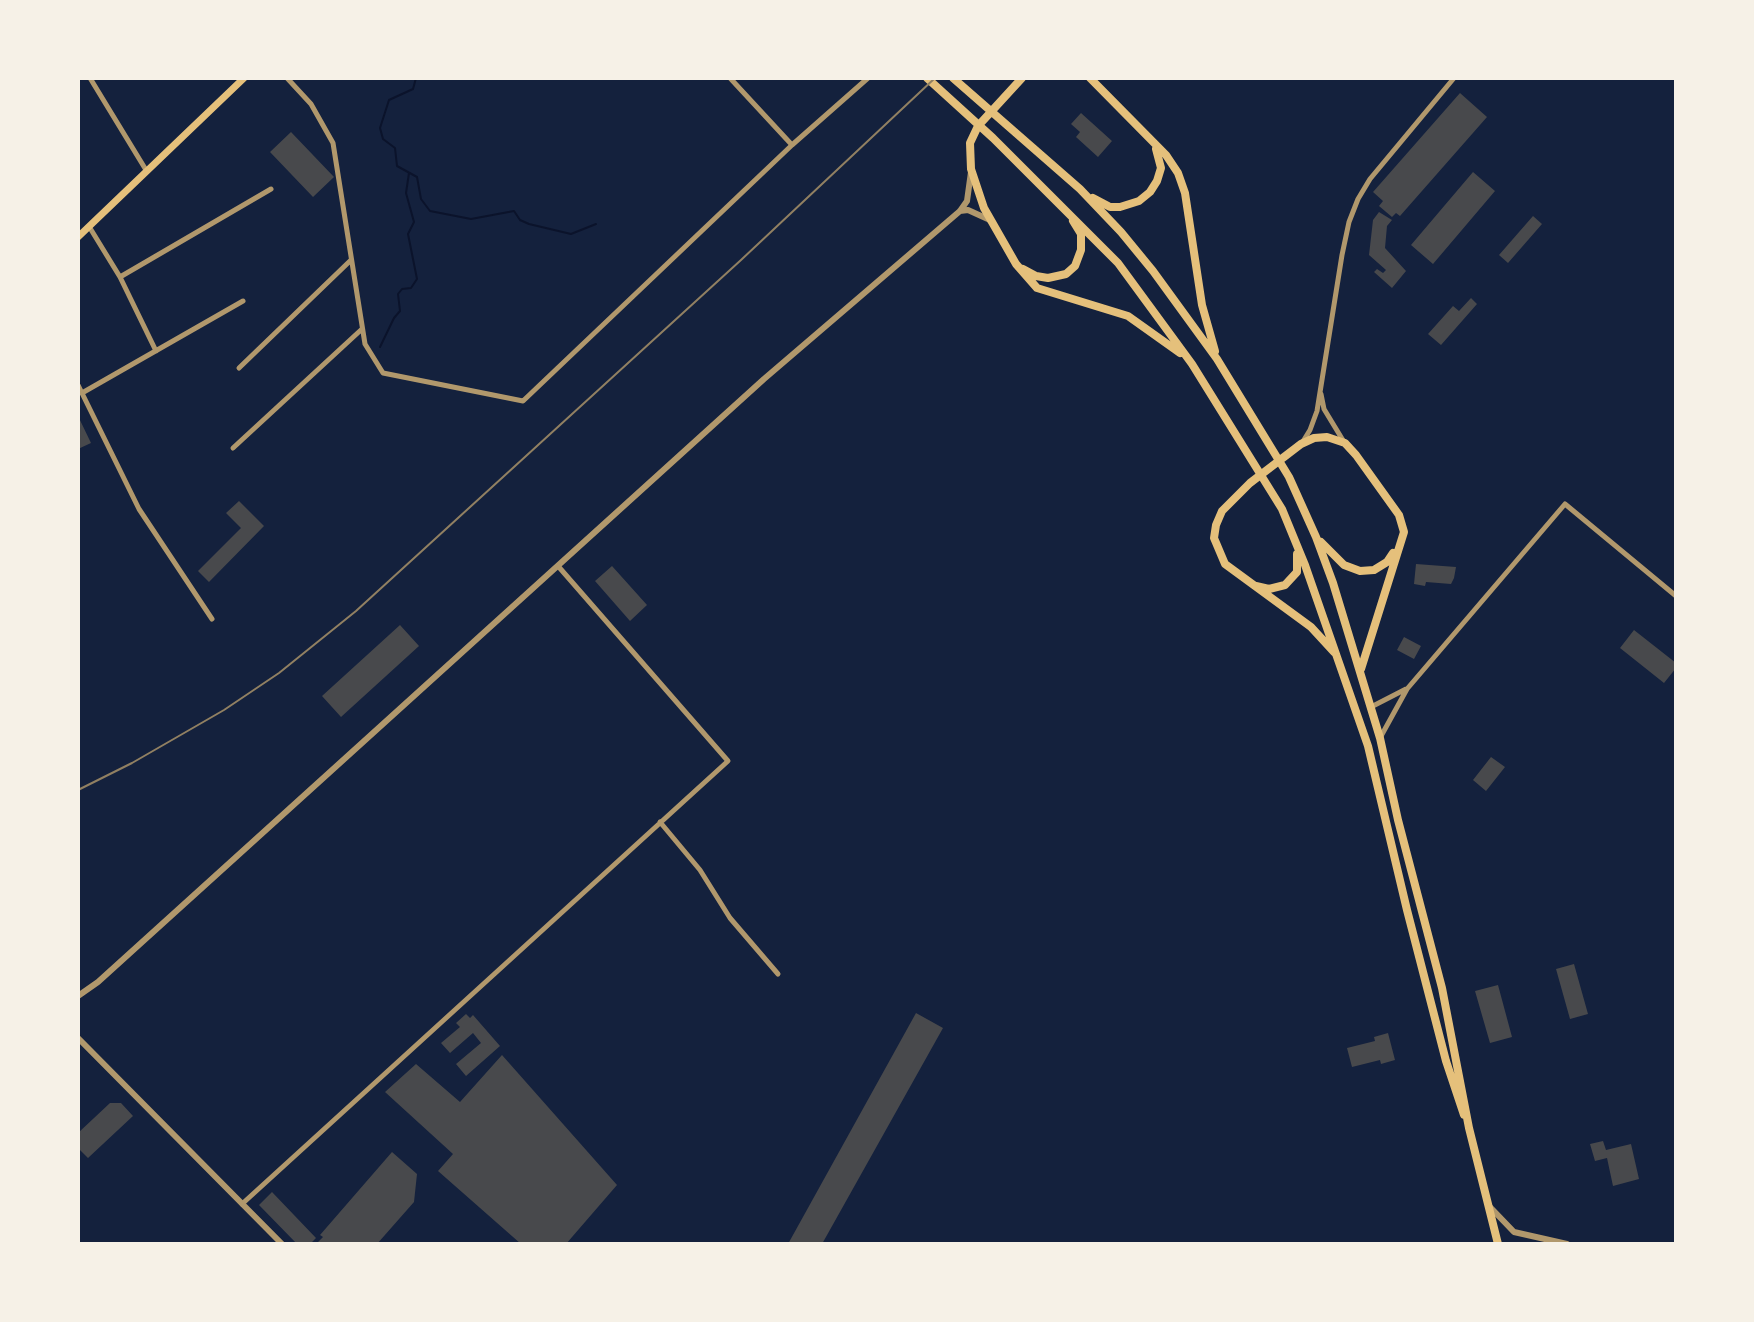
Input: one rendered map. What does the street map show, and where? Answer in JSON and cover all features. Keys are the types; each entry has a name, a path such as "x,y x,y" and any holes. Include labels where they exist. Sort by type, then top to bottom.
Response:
{"main road":[{"path":"78,237 244,78"},
{"path":"927,78 993,138 1118,263 1208,388 1271,491 1293,534 1368,746 1428,993 1446,1061 1469,1128 1498,1244"},
{"path":"953,78 1080,189 1153,271 1217,359 1289,477 1316,537 1380,738 1445,1002 1469,1128"},
{"path":"1022,78 972,135 971,169 984,208 1016,264 1026,279 1045,292 1103,306 1128,316 1170,344 1192,364"},
{"path":"1090,78 1152,141 1178,173 1185,193 1202,305 1217,359"},
{"path":"1080,189 1110,207 1139,201 1157,181 1161,168 1152,141"},
{"path":"1016,264 1029,273 1048,278 1066,274 1075,266 1081,250 1081,234 1065,209"},
{"path":"1338,657 1311,627 1225,564 1214,538 1222,511 1250,483 1301,444 1314,438 1327,437 1345,443 1399,515 1404,532 1360,669"},
{"path":"1251,585 1277,588 1293,579 1299,561 1293,534"},
{"path":"1316,537 1344,565 1360,571 1374,570 1387,562 1399,546"}],"street":[{"path":"90,78 146,170"},
{"path":"287,78 311,104 333,143 365,344 383,373 523,401 792,145 868,78"},
{"path":"730,78 792,145"},
{"path":"1301,444 1310,430 1320,388 1342,255 1358,199 1370,179 1454,78"},
{"path":"78,996 98,982 764,379 960,211 967,201 971,169"},
{"path":"120,277 271,189"},
{"path":"960,211 983,215 992,222"},
{"path":"90,228 120,277 156,351"},
{"path":"239,368 352,260"},
{"path":"82,393 243,301"},
{"path":"233,448 363,328"},
{"path":"78,385 139,509 212,619"},
{"path":"1320,388 1324,409 1345,443"},
{"path":"1380,738 1407,689 1565,504 1676,596"},
{"path":"242,1204 728,761 558,566"},
{"path":"1371,707 1407,689"},
{"path":"660,822 700,870 730,918 778,974"},
{"path":"78,1038 282,1244"},
{"path":"1490,1207 1514,1232 1567,1244"}],"building":[{"path":"1460,93 1487,117 1400,216 1396,213 1392,217 1379,206 1383,201 1373,192"},
{"path":"1081,113 1112,141 1098,157 1076,137 1080,132 1071,124"},
{"path":"291,132 334,177 313,197 270,152"},
{"path":"1473,172 1495,191 1433,264 1411,245"},
{"path":"1379,212 1392,220 1387,226 1385,248 1406,271 1392,288 1374,272 1377,269 1383,273 1386,270 1369,255 1373,220"},
{"path":"1533,216 1542,224 1508,263 1499,255"},
{"path":"1471,298 1477,304 1441,345 1428,334 1453,306 1459,311"},
{"path":"78,416 91,443 78,449"},
{"path":"239,501 264,526 209,582 198,571 241,528 226,513"},
{"path":"1416,564 1456,567 1454,578 1451,584 1414,584"},
{"path":"612,566 647,605 630,621 595,581"},
{"path":"400,625 419,646 341,717 322,696"},
{"path":"1634,630 1676,663 1676,668 1664,683 1620,648"},
{"path":"1404,637 1421,646 1414,659 1397,650"},
{"path":"1491,757 1505,767 1486,791 1473,780"},
{"path":"1574,964 1588,1014 1570,1019 1556,969"},
{"path":"1498,985 1512,1037 1490,1043 1475,991"},
{"path":"916,1013 943,1028 822,1244 788,1244"},
{"path":"466,1014 470,1018 473,1015 500,1046 466,1076 456,1064 481,1043 473,1033 450,1053 441,1043 460,1027 456,1023"},
{"path":"1388,1033 1395,1060 1381,1064 1380,1060 1352,1067 1347,1048 1375,1041 1374,1037"},
{"path":"502,1055 617,1185 566,1244 521,1244 438,1171 453,1154 385,1092 416,1064 460,1102"},
{"path":"110,1103 121,1103 133,1116 88,1158 78,1148 78,1133"},
{"path":"1603,1141 1606,1150 1631,1144 1639,1179 1613,1186 1607,1158 1595,1161 1590,1144"},
{"path":"392,1152 417,1174 414,1202 377,1244 316,1244 323,1237 320,1235"},
{"path":"272,1192 316,1238 310,1244 297,1244 259,1205"}],"waterway":[{"path":"416,78 413,89 389,100 380,128 383,139 395,148 397,166 417,177 421,199 430,211 471,219 514,211 520,220 529,224 571,234 596,224"},
{"path":"380,347 400,311 398,294 402,289 411,288 417,279 408,234 414,222 406,193 409,173"}],"railway":[{"path":"78,790 224,710 279,673 356,611 741,260 935,78"}]}
